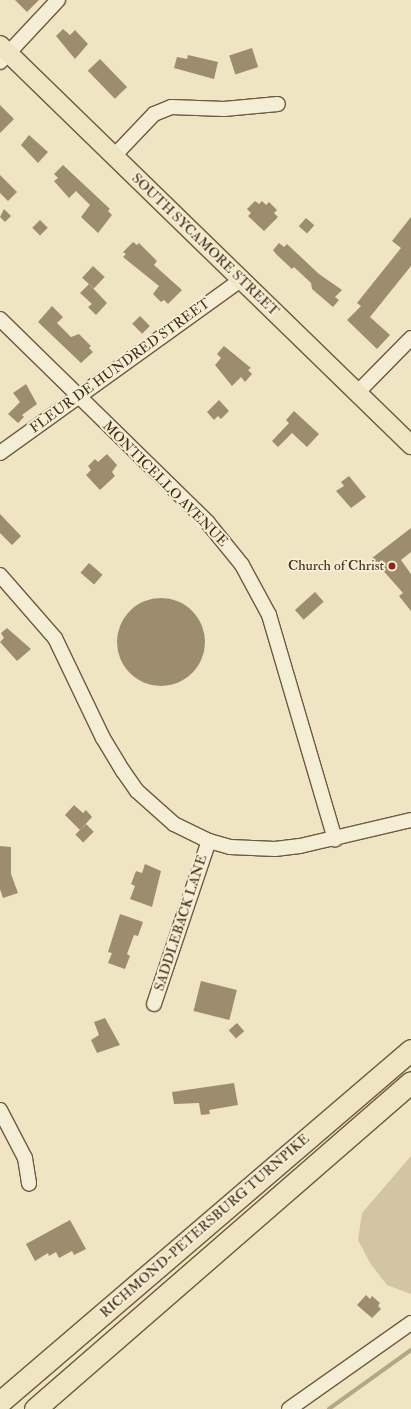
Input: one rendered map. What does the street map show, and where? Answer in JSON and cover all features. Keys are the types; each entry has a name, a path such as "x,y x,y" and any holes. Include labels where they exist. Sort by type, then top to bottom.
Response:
{"highway":[{"name":"RICHMOND-PETERSBURG TURNPIKE","path":"0,1402 411,1050"},
{"name":"RICHMOND-PETERSBURG TURNPIKE","path":"35,1409 411,1082"}],"main road":[{"name":"SOUTH SYCAMORE STREET","path":"3,53 114,156 411,445"}],"street":[{"path":"3,53 58,0"},
{"path":"114,156 154,114 171,107 224,109 278,104"},
{"name":"FLEUR DE HUNDRED STREET","path":"0,453 241,280"},
{"name":"MONTICELLO AVENUE","path":"0,319 77,397 208,524 228,546 256,587 269,614 282,654 335,839"},
{"path":"357,393 411,338"},
{"path":"0,575 56,638 103,738 137,791 174,824 209,841 230,847 275,849 335,839 411,820"},
{"name":"SADDLEBACK LANE","path":"154,1004 209,841"},
{"path":"0,1110 25,1158 29,1184"},
{"path":"289,1409 411,1323"}],"shaded area":[{"path":"411,1156 411,1294 387,1285 370,1263 358,1240 362,1213"}],"building":[{"path":"15,0 39,0 27,12"},
{"path":"63,29 70,35 75,30 88,44 75,59 56,36"},
{"path":"252,48 258,67 235,74 229,55"},
{"path":"188,55 218,62 214,79 174,68 177,57 187,59"},
{"path":"100,59 127,87 115,99 88,71"},
{"path":"0,105 14,119 0,133"},
{"path":"29,135 48,152 38,163 21,145"},
{"path":"63,165 110,209 108,211 112,215 98,233 81,217 90,205 76,191 69,198 54,181 58,178 54,174"},
{"path":"0,175 17,192 8,201 0,193"},
{"path":"255,201 259,204 262,201 266,205 269,202 277,210 274,213 278,217 264,231 248,216 251,213 247,209"},
{"path":"4,209 11,216 5,222 0,217"},
{"path":"411,217 411,266 370,317 390,335 377,349 347,320 361,306 357,303 401,248 392,241"},
{"path":"306,218 314,225 307,234 299,226"},
{"path":"40,220 48,228 40,236 32,228"},
{"path":"133,242 137,245 139,243 157,261 154,265 182,290 168,304 164,300 161,302 153,294 159,286 123,257 126,254 123,252"},
{"path":"279,243 284,247 287,244 319,274 342,290 335,297 339,300 333,307 312,289 311,283 294,267 292,269 276,254 273,250"},
{"path":"93,266 105,277 94,289 82,278"},
{"path":"89,284 107,303 96,315 88,307 92,304 80,293"},
{"path":"52,306 63,317 57,323 71,337 79,334 91,346 89,348 93,352 81,363 38,322"},
{"path":"140,316 150,326 142,334 132,324"},
{"path":"224,346 251,368 248,370 252,374 245,382 241,377 232,386 215,365 221,358 217,354"},
{"path":"26,384 37,404 22,415 24,417 18,423 8,414 20,402 13,393"},
{"path":"219,400 229,411 221,419 218,416 214,420 207,412"},
{"path":"294,411 319,434 307,447 292,433 278,447 272,441 289,423 286,420"},
{"path":"107,454 117,465 112,472 115,476 100,490 86,475 91,470 88,466 95,459 98,462"},
{"path":"349,476 366,497 351,508 336,491 344,486 341,482"},
{"path":"0,514 21,536 12,545 0,533"},
{"name":"Church of Christ","path":"411,528 411,552 401,560 411,574 411,611 399,596 403,593 372,558"},
{"path":"89,563 103,575 94,585 80,573"},
{"path":"315,592 324,602 304,620 295,610"},
{"path":"161,598 178,602 192,611 201,625 205,642 201,659 192,673 178,682 161,686 144,682 130,673 121,659 117,642 121,625 130,611 144,602"},
{"path":"7,628 31,649 17,661 0,642 4,638 1,633"},
{"path":"74,805 83,813 86,810 92,817 80,830 65,815"},
{"path":"86,824 94,832 83,842 75,835"},
{"path":"0,846 11,847 11,874 18,893 3,898 0,889"},
{"path":"145,864 161,871 152,907 130,899 135,886 131,884 136,871 142,873"},
{"path":"120,914 143,922 138,936 134,935 127,954 130,956 125,969 108,963 112,953 108,952"},
{"path":"201,981 237,990 229,1020 194,1011"},
{"path":"105,1018 120,1045 97,1053 91,1040 99,1035 94,1022"},
{"path":"237,1023 244,1031 236,1039 229,1030"},
{"path":"234,1083 238,1105 209,1110 210,1114 201,1115 199,1103 174,1104 172,1092"},
{"path":"70,1220 86,1249 74,1255 72,1251 59,1258 56,1252 49,1256 48,1253 35,1261 26,1244"},
{"path":"366,1295 370,1299 372,1296 380,1303 378,1306 381,1309 372,1318 357,1305"}],"waterway":[{"path":"329,1409 411,1350"}],"place":[{"name":"Church of Christ","path":"392,566"}]}
